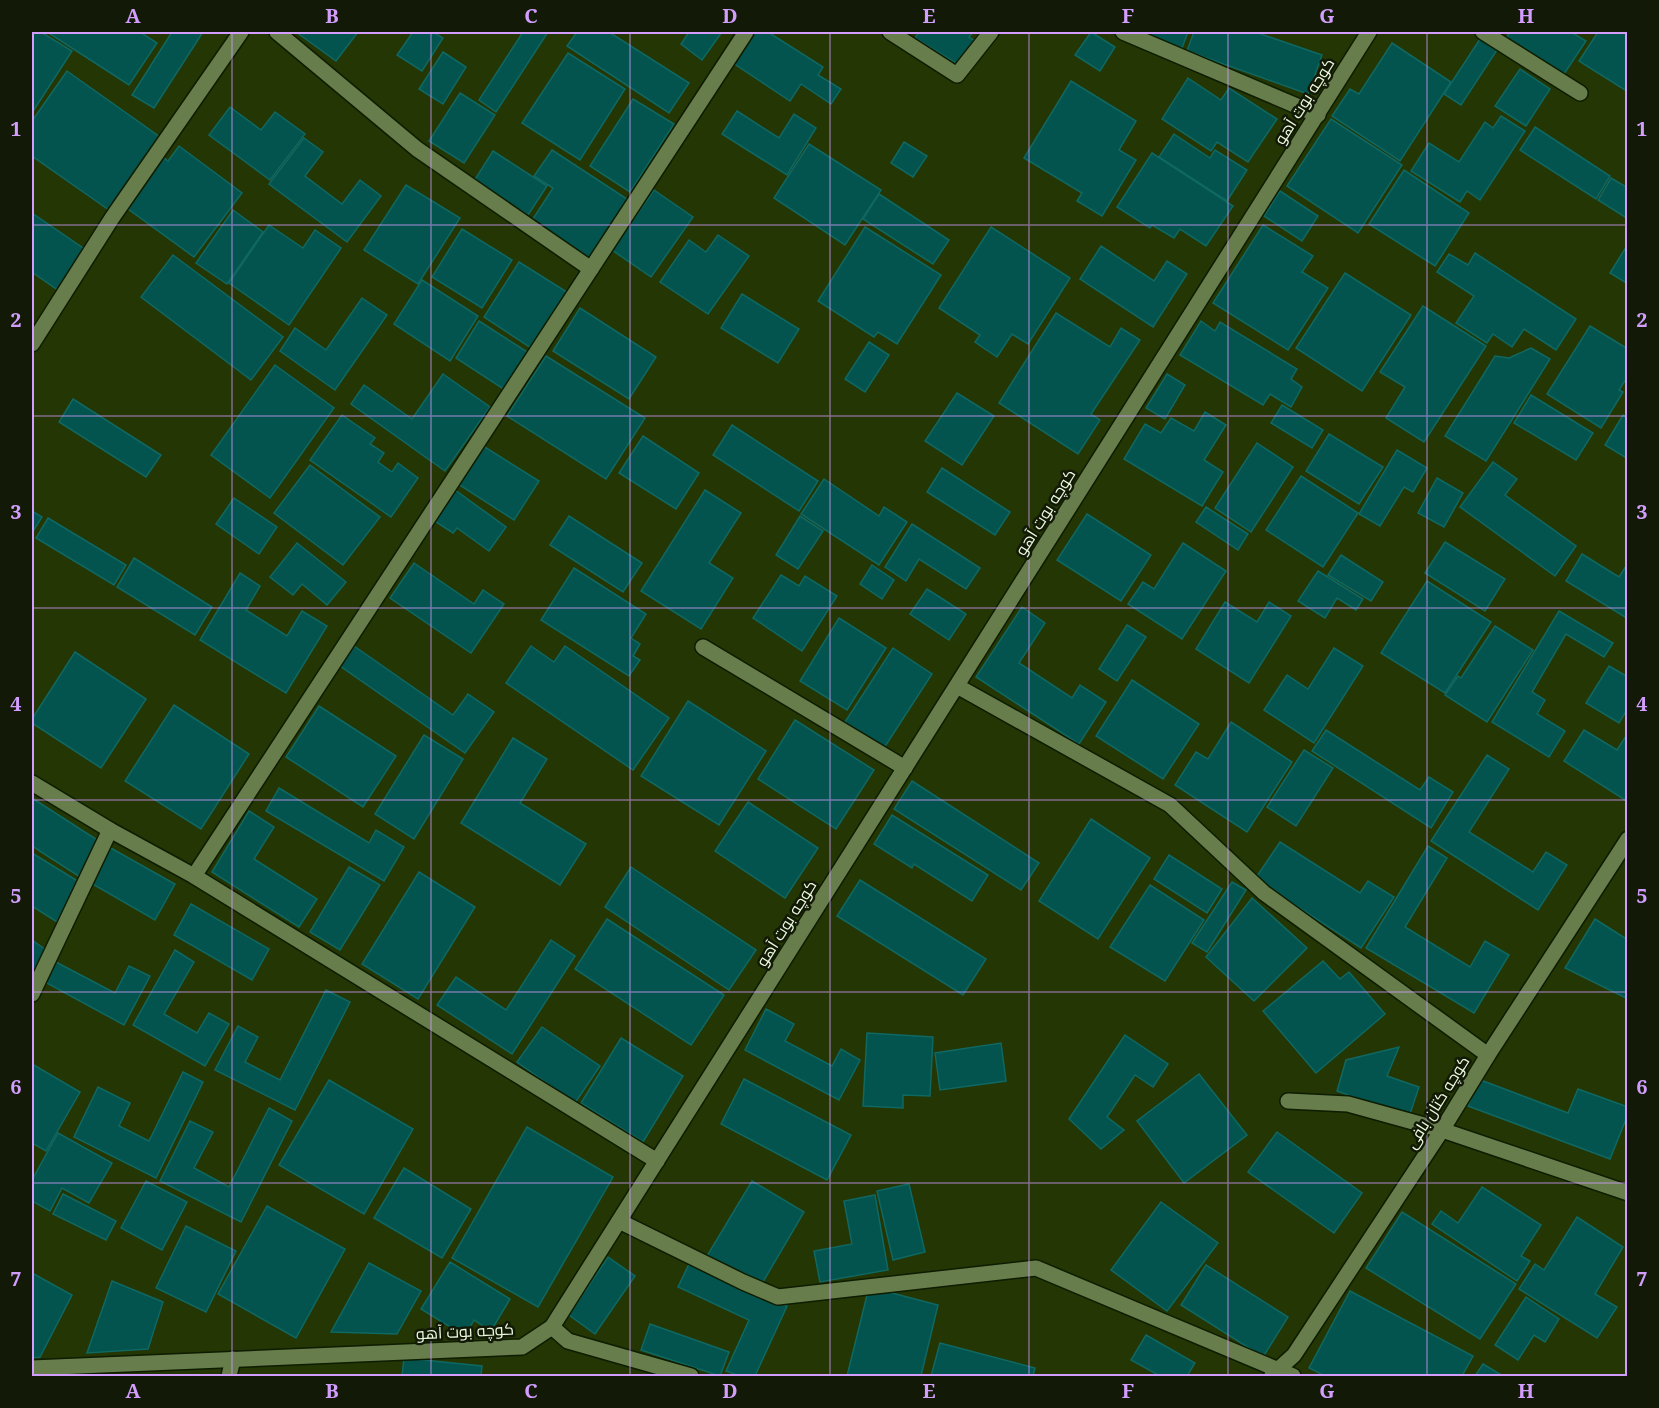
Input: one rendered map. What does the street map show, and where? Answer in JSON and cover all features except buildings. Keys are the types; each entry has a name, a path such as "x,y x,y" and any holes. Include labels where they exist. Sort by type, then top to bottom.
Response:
{"street":[{"path":"32,344 112,218 240,32"},
{"path":"277,32 417,150 591,269"},
{"path":"194,876 746,32"},
{"path":"890,32 957,75 991,32"},
{"path":"1123,32 1318,115"},
{"name":"کوچه بوت آهو","path":"32,1368 522,1347 552,1327 1369,32"},
{"path":"1483,32 1580,93"},
{"path":"703,647 905,768"},
{"path":"957,686 1170,805 1264,893 1488,1055"},
{"path":"32,783 110,830 194,876 657,1161"},
{"path":"32,994 110,830"},
{"name":"کوچه کتان بافی","path":"1274,1373 1294,1356 1628,839"},
{"path":"1288,1101 1348,1104 1442,1130 1628,1193"},
{"path":"619,1221 778,1297 1036,1268 1274,1373 1293,1377"},
{"path":"552,1327 568,1341 691,1377"},
{"path":"229,1377 233,1359"}]}
